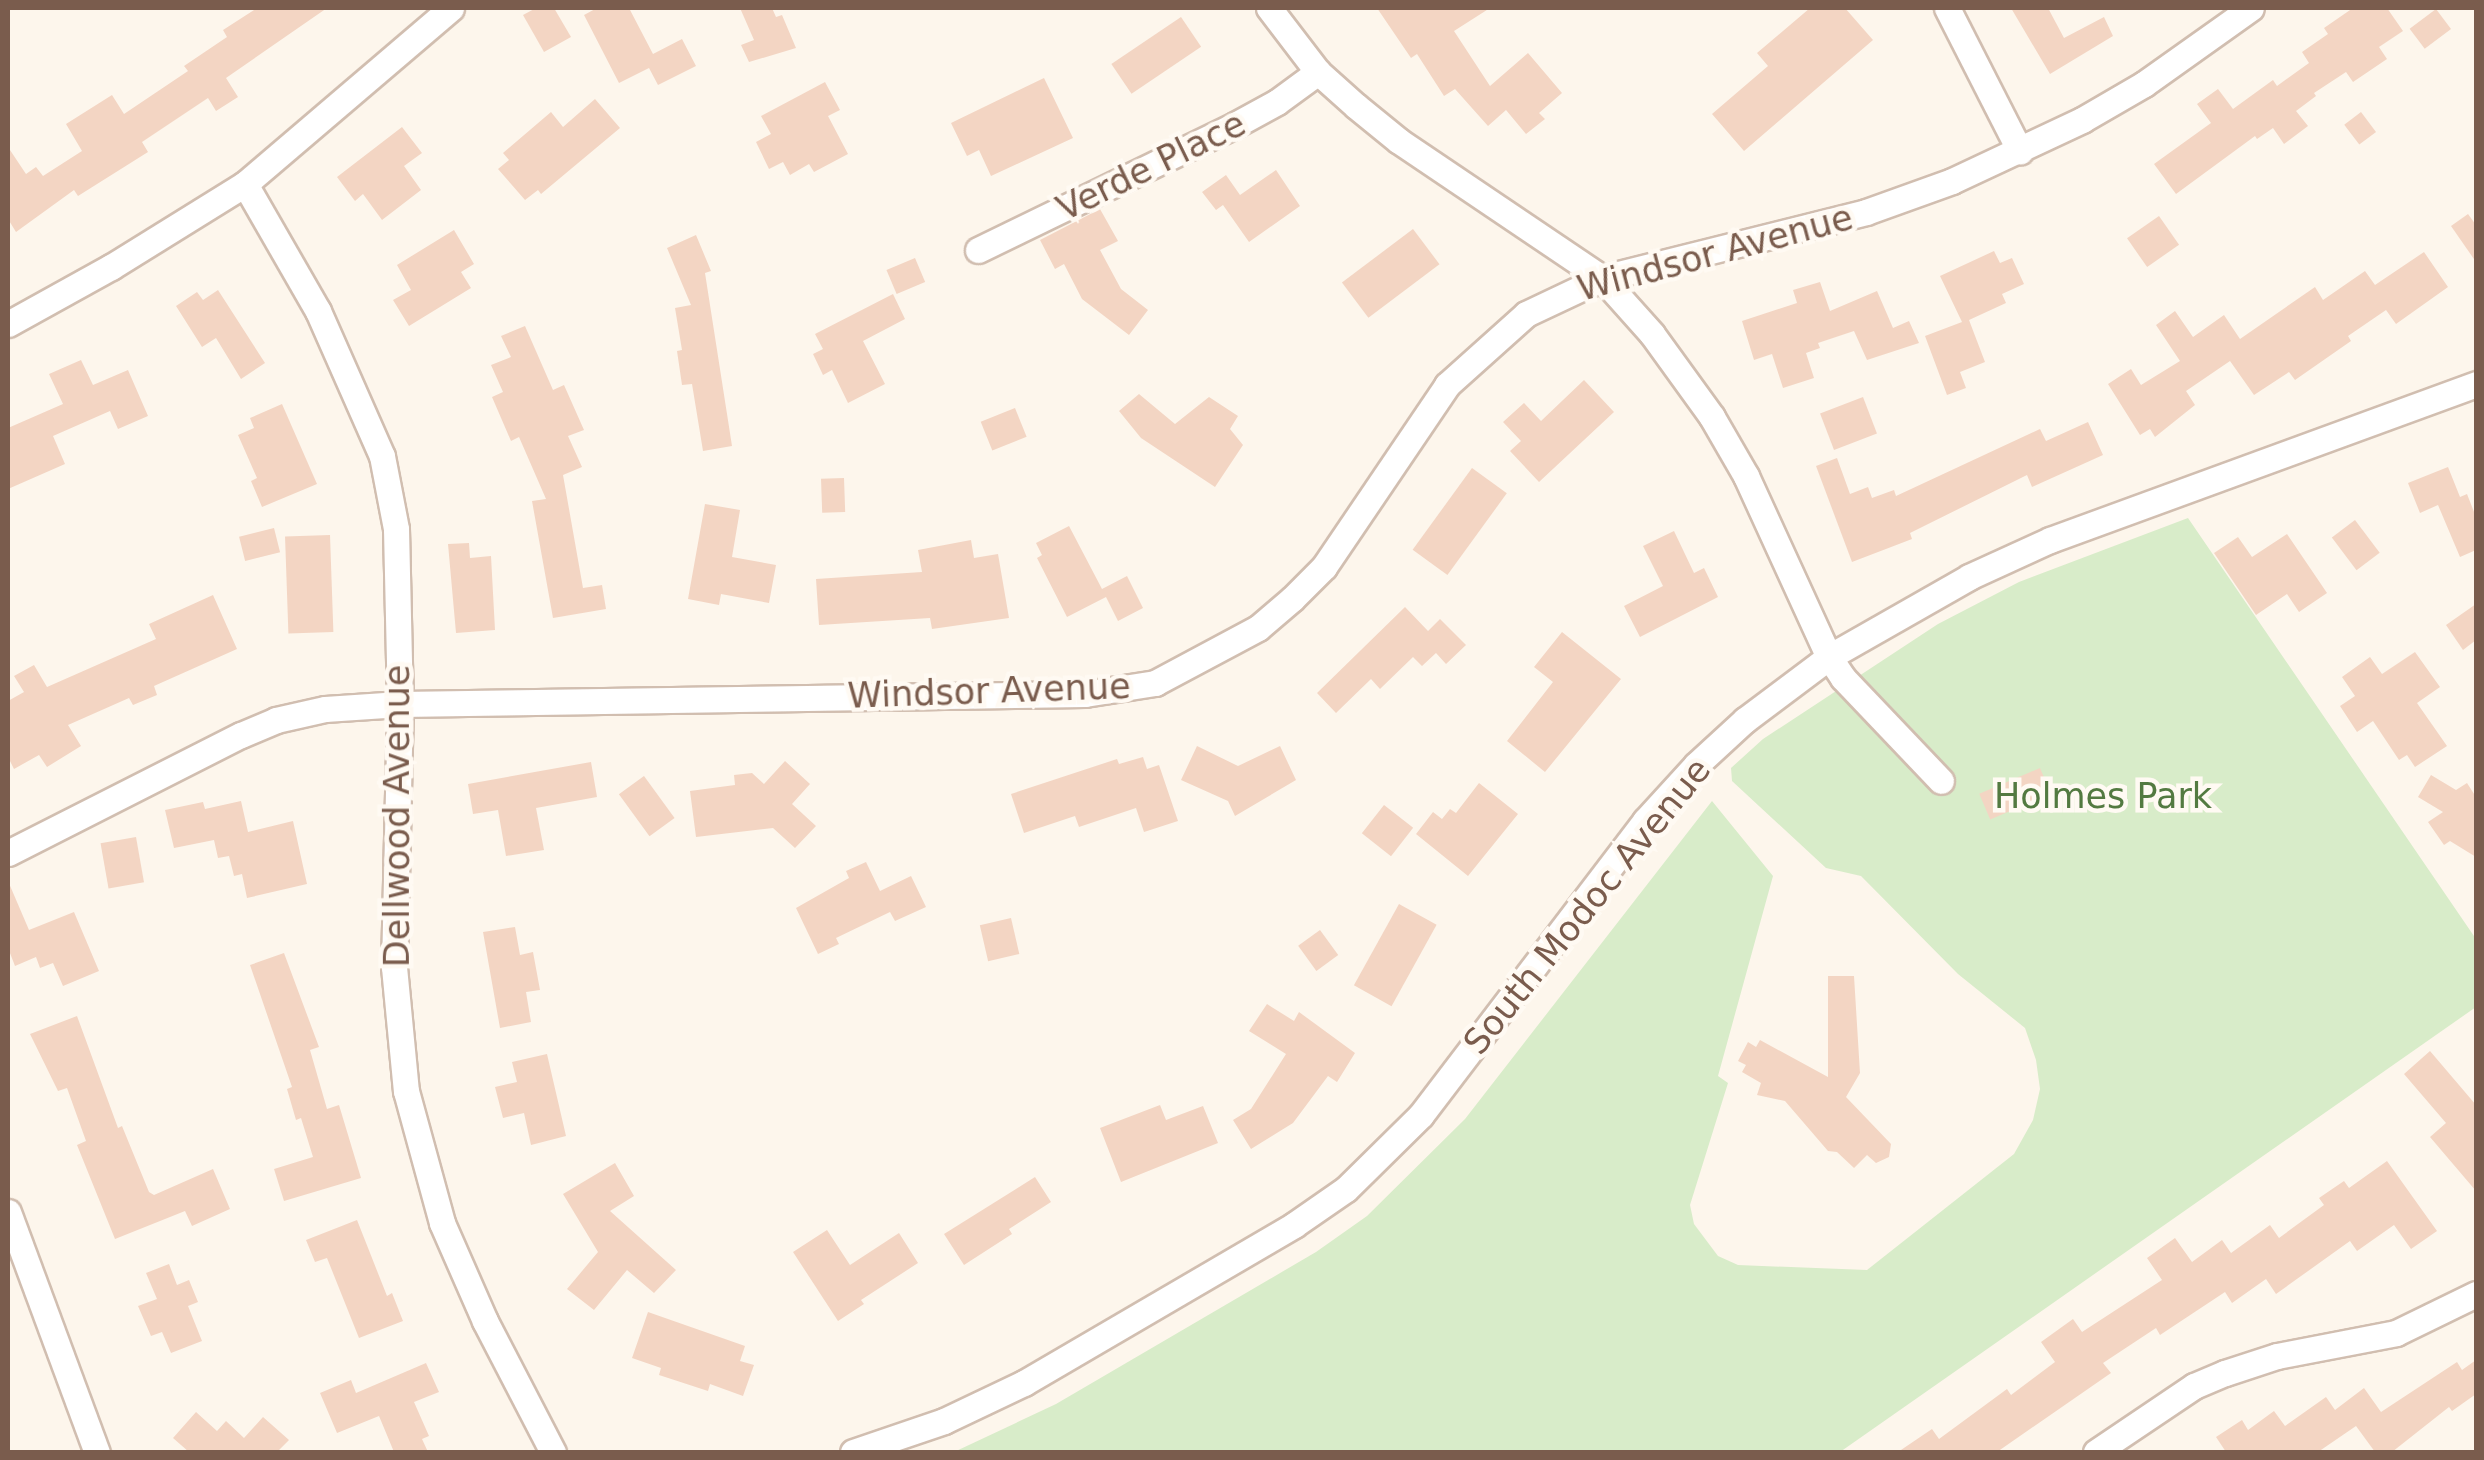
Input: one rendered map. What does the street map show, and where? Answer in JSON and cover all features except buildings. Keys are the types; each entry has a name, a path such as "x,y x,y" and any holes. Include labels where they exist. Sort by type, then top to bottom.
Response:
{"street":[{"path":"8,324 112,267 245,184 451,8"},
{"path":"1269,8 1318,72 1399,140 1602,278 1652,334 1712,417 1780,542 1829,657 1842,678 1941,781"},
{"path":"1947,8 2020,152"},
{"name":"Windsor Avenue","path":"8,853 276,720 325,710 400,704 1085,694 1155,683 1258,628 1292,599 1324,567 1422,419 1474,357 1526,314 1602,278 1866,212 2020,152 2144,84 2251,8"},
{"name":"Verde Place","path":"978,250 1235,125 1278,102 1318,72"},
{"name":"Dellwood Avenue","path":"245,184 318,311 382,456 396,529 400,704 394,966 406,1091 442,1224 485,1321 553,1452"},
{"name":"South Modoc Avenue","path":"853,1452 944,1421 1024,1382 1294,1225 1346,1188 1420,1115 1646,822 1696,765 1744,720 1829,657 1969,577 2050,540 2476,384"},
{"path":"8,1212 97,1452"},
{"path":"2096,1452 2194,1386 2225,1373 2277,1356 2396,1333 2476,1294"}],"green space":[{"name":"Holmes Park","path":"2188,518 2476,939 2476,1007 1840,1452 954,1452 1056,1404 1316,1252 1367,1216 1465,1119 1712,801 1773,876 1718,1076 1728,1083 1690,1205 1694,1224 1718,1256 1738,1265 1867,1270 2014,1154 2033,1120 2040,1089 2036,1060 2025,1028 1958,974 1861,876 1826,868 1732,781 1731,768 1763,739 1938,624 2019,582"}]}
